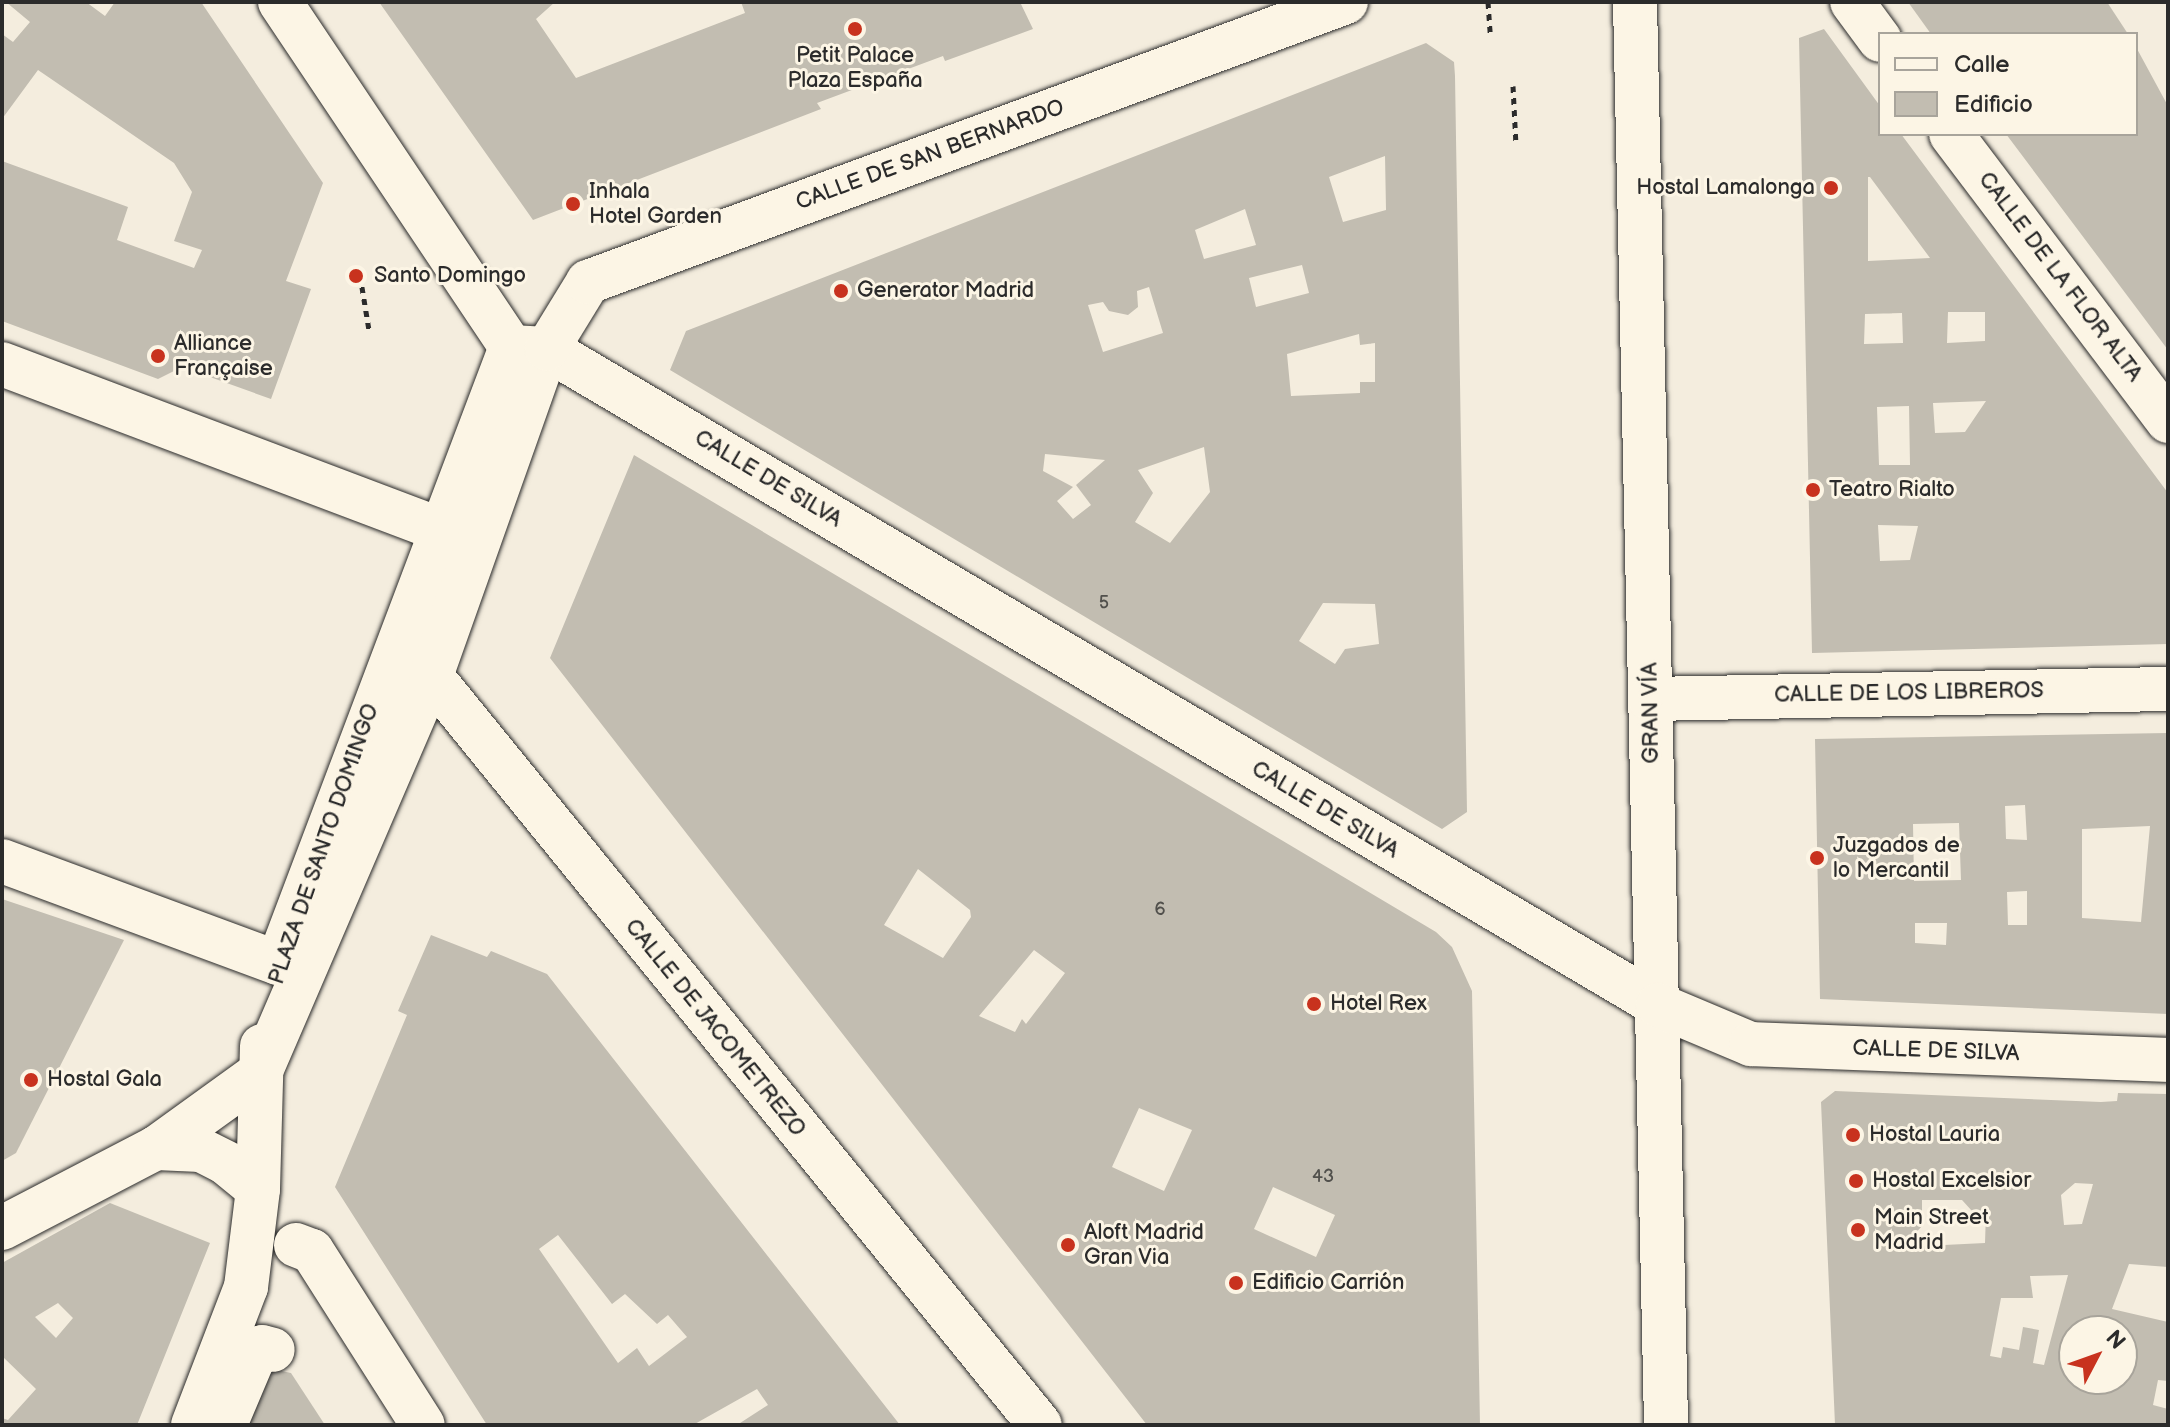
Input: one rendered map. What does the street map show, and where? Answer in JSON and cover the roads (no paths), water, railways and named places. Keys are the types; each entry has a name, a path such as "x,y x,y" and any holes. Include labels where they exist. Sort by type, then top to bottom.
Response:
{"street":[{"name":"CALLE DE SAN BERNARDO","path":"529,348 588,282 1346,2"},
{"name":"GRAN VÍA","path":"1635,2 1666,1425"},
{"path":"1852,2 1878,37"},
{"path":"293,10 529,348"},
{"name":"CALLE DE LA FLOR ALTA","path":"1953,136 2168,421"},
{"name":"PLAZA DE SANTO DOMINGO","path":"260,1073 278,963 438,529 529,348"},
{"name":"PLAZA DE SANTO DOMINGO","path":"260,1073 431,676 529,348"},
{"name":"CALLE DE SILVA","path":"529,348 1658,1005 1751,1044 2168,1060"},
{"path":"2,364 438,529"},
{"name":"PLAZA DE SANTO DOMINGO","path":"431,676 438,529"},
{"name":"CALLE DE JACOMETREZO","path":"404,622 431,676 1040,1425"},
{"name":"CALLE DE LOS LIBREROS","path":"1650,699 2168,689"},
{"path":"2,861 278,963"},
{"path":"2,1228 156,1148 260,1073"},
{"path":"193,1425 246,1287 258,1189 260,1073"},
{"path":"156,1148 201,1150 226,1163 258,1189"},
{"path":"296,1245 312,1251 423,1425"},
{"path":"225,1425 252,1361 262,1347 273,1350"}],"place":[{"name":"Petit Palace Plaza España","path":"855,29"},
{"name":"Hostal Lamalonga","path":"1831,188"},
{"name":"Inhala Hotel Garden","path":"573,204"},
{"name":"Santo Domingo","path":"356,276"},
{"name":"Generator Madrid","path":"841,291"},
{"name":"Alliance Française","path":"158,356"},
{"name":"Teatro Rialto","path":"1813,490"},
{"name":"Juzgados de lo Mercantil","path":"1817,858"},
{"name":"Hotel Rex","path":"1314,1004"},
{"name":"Hostal Gala","path":"31,1080"},
{"name":"Hostal Lauria","path":"1853,1135"},
{"name":"Hostal Excelsior","path":"1856,1181"},
{"name":"Main Street Madrid","path":"1858,1230"},
{"name":"Aloft Madrid Gran Via","path":"1068,1245"},
{"name":"Edificio Carrión","path":"1236,1283"}]}
